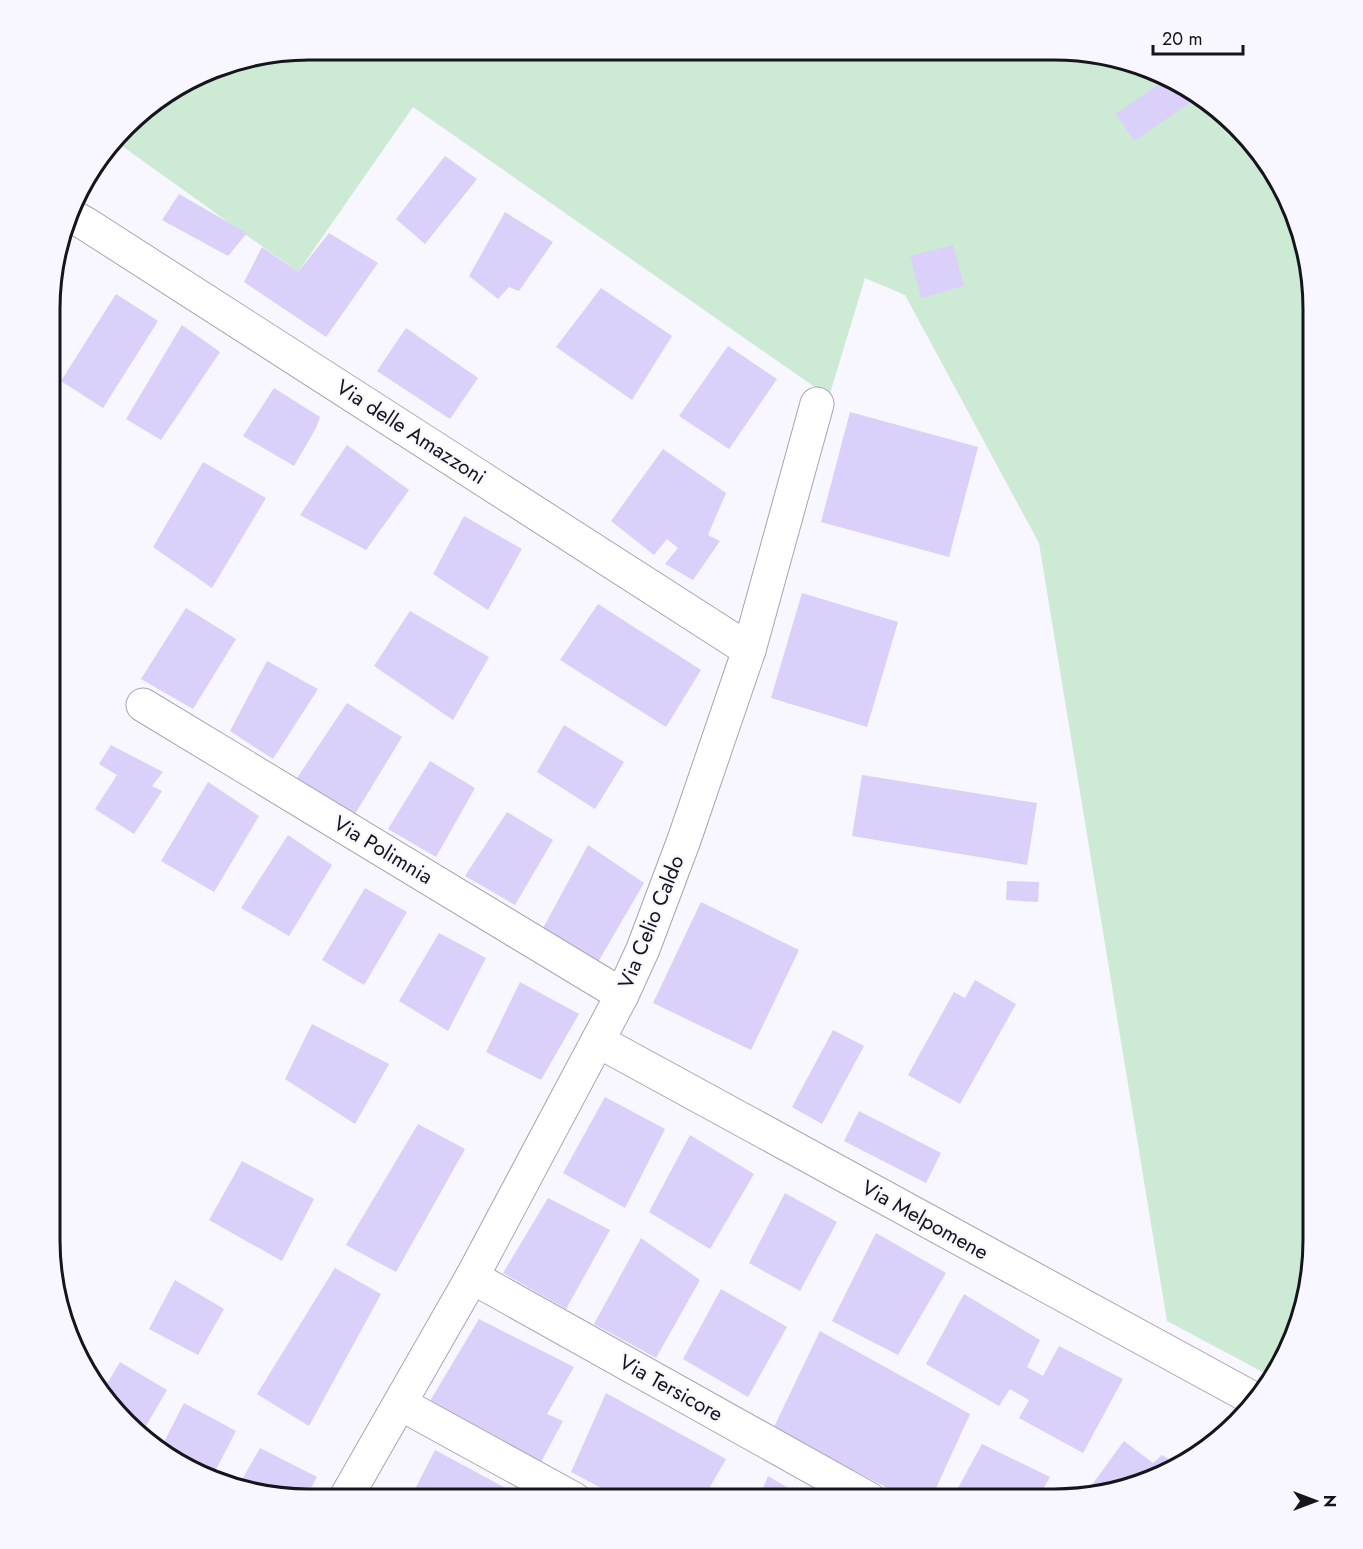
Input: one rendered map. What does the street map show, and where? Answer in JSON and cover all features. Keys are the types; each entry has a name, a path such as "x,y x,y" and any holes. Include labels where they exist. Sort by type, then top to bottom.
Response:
{"street":[{"name":"Via delle Amazzoni","path":"77,219 749,650"},
{"name":"Via Celio Caldo","path":"351,1489 472,1277 622,995 643,949 684,840 749,650 817,404"},
{"name":"Via Polimnia","path":"143,705 622,995"},
{"name":"Via Melpomene","path":"598,1041 1248,1396"},
{"name":"Via Tersicore","path":"472,1277 851,1489"},
{"path":"400,1404 556,1489"}],"green space":[{"path":"309,60 1054,60 1087,62 1119,68 1179,93 1206,111 1252,157 1270,184 1290,229 1301,276 1303,309 1303,1240 1301,1273 1295,1305 1284,1336 1265,1373 1167,1321 1039,543 905,295 865,278 829,397 413,107 298,272 121,146 157,111 184,93 229,73 276,62"}],"building":[{"path":"1159,84 1192,101 1134,141 1116,114"},
{"path":"445,156 477,179 425,244 396,219"},
{"path":"179,194 247,233 228,256 162,220"},
{"path":"505,212 553,242 519,291 509,287 498,299 469,276"},
{"path":"329,233 378,263 326,337 244,282 262,247 298,272"},
{"path":"953,245 964,286 921,298 910,256"},
{"path":"601,288 672,336 632,400 556,347"},
{"path":"116,294 158,321 103,408 61,381"},
{"path":"182,325 220,352 161,440 126,419"},
{"path":"406,328 478,378 450,419 377,371"},
{"path":"728,346 777,379 729,449 679,416"},
{"path":"274,388 320,417 294,466 243,436"},
{"path":"850,412 978,447 949,557 821,522"},
{"path":"347,445 409,490 366,550 300,515"},
{"path":"663,449 726,493 708,535 720,541 693,580 665,564 678,548 667,539 654,555 611,521"},
{"path":"203,462 266,498 212,588 153,547"},
{"path":"464,516 522,549 488,610 433,574"},
{"path":"802,593 898,622 867,727 771,698"},
{"path":"598,604 701,670 666,727 560,660"},
{"path":"186,608 236,639 193,709 141,679"},
{"path":"410,611 489,657 453,720 374,666"},
{"path":"267,661 318,689 273,759 230,731"},
{"path":"347,703 402,737 355,814 297,778"},
{"path":"564,725 624,762 595,809 537,772"},
{"path":"111,745 163,772 152,786 162,791 134,834 95,809 117,775 99,764"},
{"path":"430,761 475,788 436,857 388,829"},
{"path":"862,775 1037,803 1027,865 852,836"},
{"path":"208,782 259,816 214,892 161,861"},
{"path":"507,812 553,840 515,905 465,876"},
{"path":"288,835 332,865 289,936 241,908"},
{"path":"588,845 644,883 598,962 542,930"},
{"path":"1007,881 1039,882 1038,902 1006,900"},
{"path":"365,888 407,912 364,985 322,960"},
{"path":"701,902 799,950 751,1050 653,1003"},
{"path":"439,933 486,958 448,1031 399,1001"},
{"path":"975,980 1016,1004 960,1104 908,1075 954,992 965,998"},
{"path":"520,982 579,1014 541,1080 486,1052"},
{"path":"312,1024 389,1064 355,1124 285,1079"},
{"path":"833,1030 864,1046 822,1124 792,1107"},
{"path":"605,1097 665,1129 625,1208 563,1173"},
{"path":"859,1111 941,1153 926,1183 844,1141"},
{"path":"418,1124 465,1149 396,1272 346,1245"},
{"path":"690,1135 754,1174 710,1249 649,1212"},
{"path":"242,1161 314,1199 282,1261 209,1220"},
{"path":"785,1193 837,1222 800,1291 749,1263"},
{"path":"548,1198 610,1230 566,1309 503,1273"},
{"path":"876,1233 946,1273 898,1355 832,1321"},
{"path":"641,1238 700,1280 656,1358 594,1324"},
{"path":"335,1268 381,1294 309,1426 257,1394"},
{"path":"175,1280 224,1309 198,1355 149,1329"},
{"path":"721,1289 787,1327 748,1397 683,1359"},
{"path":"964,1294 1040,1340 1027,1367 1043,1376 1059,1346 1123,1379 1083,1453 1019,1418 1029,1400 1010,1389 999,1406 926,1364"},
{"path":"479,1319 574,1367 547,1414 563,1421 541,1462 430,1401"},
{"path":"820,1331 970,1414 936,1489 890,1489 773,1429"},
{"path":"120,1362 167,1390 145,1427 106,1385"},
{"path":"606,1393 726,1459 709,1489 603,1489 571,1472"},
{"path":"184,1403 236,1431 215,1471 184,1456 164,1443"},
{"path":"1124,1441 1153,1463 1162,1455 1170,1460 1119,1481 1091,1486"},
{"path":"982,1444 1050,1477 1043,1489 957,1489"},
{"path":"260,1448 317,1477 310,1489 276,1487 242,1480"},
{"path":"435,1450 507,1489 415,1489"},
{"path":"768,1476 790,1489 763,1489"}]}
